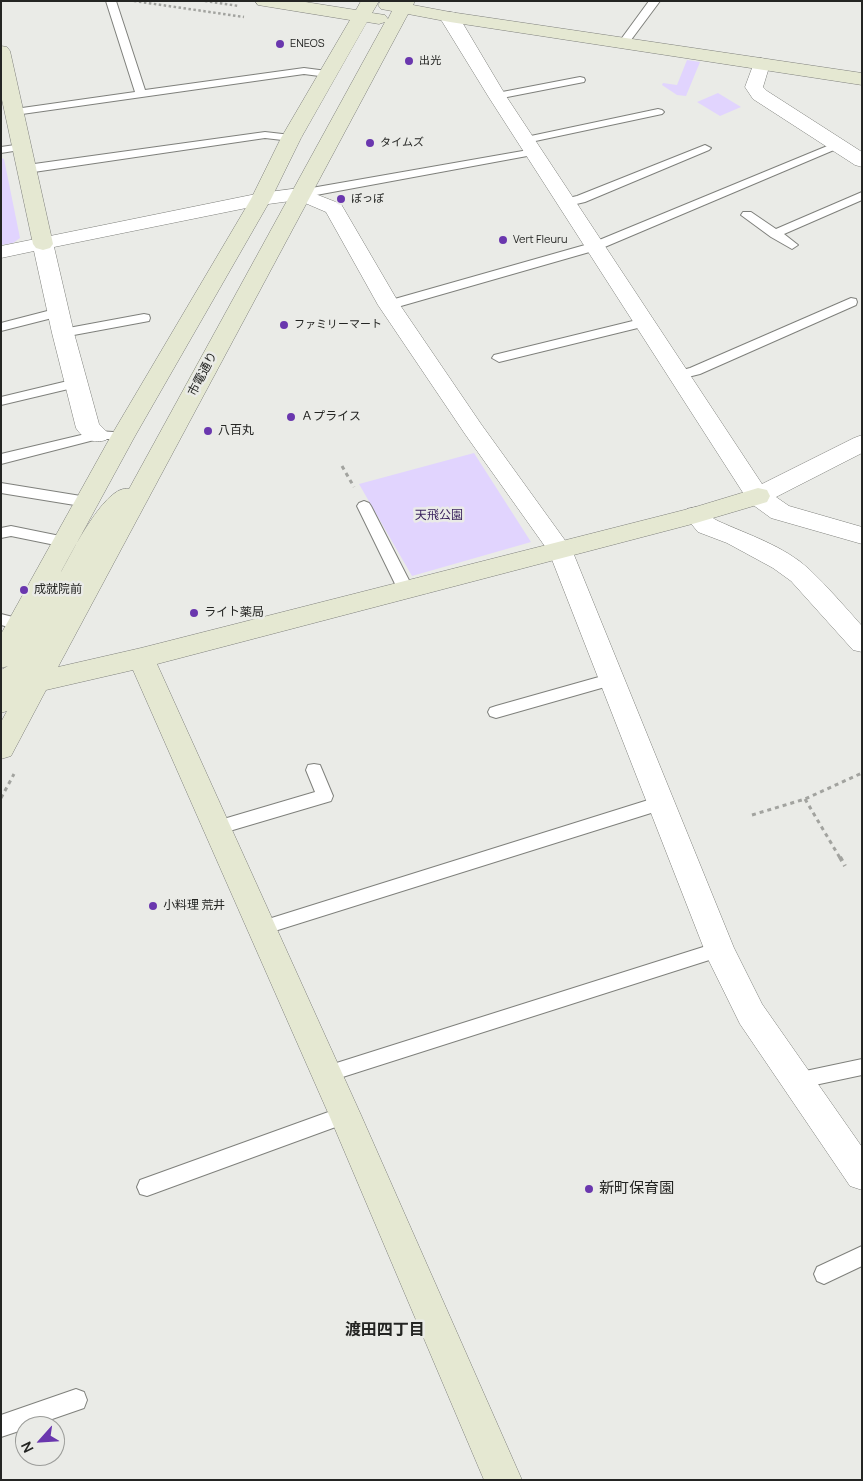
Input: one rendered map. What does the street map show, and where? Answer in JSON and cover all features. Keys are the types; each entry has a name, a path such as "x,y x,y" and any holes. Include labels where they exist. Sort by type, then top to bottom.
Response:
{"street":[{"path":"264,1 366,5 862,79"},
{"path":"1,658 11,622 62,547 123,436 261,199 291,138 366,5"},
{"name":"市電通り","path":"1,748 401,10"},
{"path":"450,17 497,96 568,202 758,496 780,512 862,536"},
{"path":"1,51 63,333 88,428 98,435"},
{"path":"760,64 754,87 760,95 862,161"},
{"path":"1,252 261,199 300,194 334,208 389,305 473,428 560,550 720,950 751,1014 862,1175"},
{"path":"1,691 141,658 696,515 758,496 862,443"},
{"path":"1,683 18,672 99,526 156,462"},
{"path":"696,515 707,526 736,538 782,562 800,575 862,643"},
{"path":"141,658 327,1074 503,1480"},
{"path":"1,703 37,682"}],"lane":[{"path":"111,1 141,94"},
{"path":"624,42 655,1"},
{"path":"14,112 304,71 328,74"},
{"path":"497,96 580,80"},
{"path":"300,194 530,146 658,112"},
{"path":"27,169 265,135 291,138"},
{"path":"389,305 596,246 837,145"},
{"path":"1,150 22,147"},
{"path":"568,202 581,199 705,148"},
{"path":"775,234 862,196"},
{"path":"747,215 792,245"},
{"path":"680,375 695,371 851,302"},
{"path":"1,327 59,312"},
{"path":"63,333 144,318"},
{"path":"500,358 646,322"},
{"path":"1,401 76,383"},
{"path":"1,459 98,435 123,436"},
{"path":"1,488 87,502"},
{"path":"364,506 406,590"},
{"path":"1,533 11,531 62,547"},
{"path":"1,543 9,542 62,547"},
{"path":"496,712 613,679"},
{"path":"216,828 325,796 314,770"},
{"path":"262,928 660,803"},
{"path":"327,1074 720,950"},
{"path":"796,1081 862,1067"},
{"path":"147,1188 345,1115"},
{"path":"824,1274 862,1256"},
{"path":"1,1426 76,1400"}],"path":[{"path":"133,1 250,18"},
{"path":"752,815 806,799 862,773"},
{"path":"806,799 845,866"}],"green space":[{"path":"687,60 700,62 686,96 677,95 662,85 663,83 677,85"},
{"path":"718,93 741,107 720,116 697,102"},
{"path":"1,158 4,159 20,238 13,243 1,245"},
{"name":"天飛公園","path":"474,453 531,542 412,576 359,484"}],"place":[{"name":"ENEOS","path":"280,44"},
{"name":"出光","path":"409,61"},
{"name":"タイムズ","path":"370,143"},
{"name":"ぽっぽ","path":"341,199"},
{"name":"Vert Fleuru","path":"503,240"},
{"name":"ファミリーマート","path":"284,325"},
{"name":"Ａプライス","path":"291,417"},
{"name":"八百丸","path":"208,431"},
{"name":"成就院前","path":"24,590"},
{"name":"ライト薬局","path":"194,613"},
{"name":"小料理 荒井","path":"153,906"},
{"name":"新町保育園","path":"589,1189"}],"district":[{"name":"渡田四丁目","path":"385,1331"}]}
